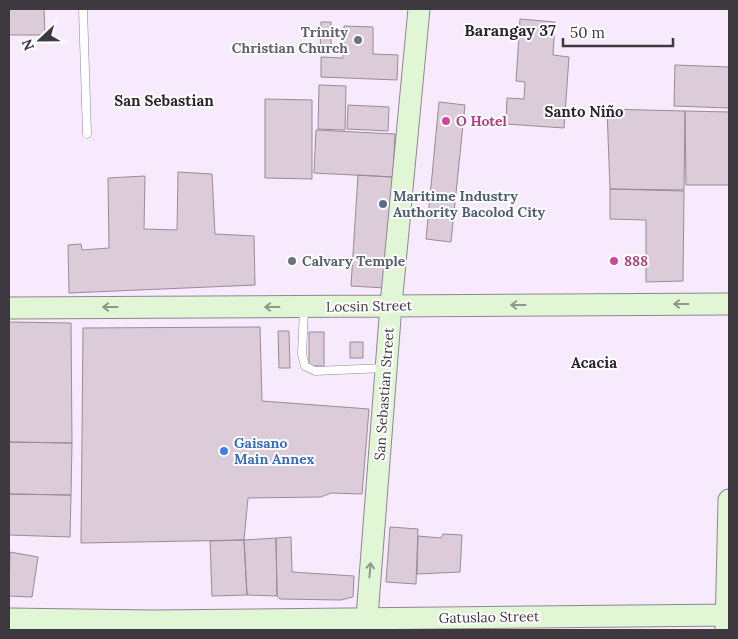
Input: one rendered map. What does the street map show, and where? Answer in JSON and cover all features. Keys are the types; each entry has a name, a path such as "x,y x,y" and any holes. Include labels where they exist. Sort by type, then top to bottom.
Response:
{"street":[{"name":"San Sebastian Street","path":"366,624 391,305 418,9"},
{"name":"Locsin Street","path":"9,308 729,304"},
{"path":"727,620 729,500"},
{"name":"Gatuslao Street","path":"9,619 366,624 472,621 727,620"}],"lane":[{"path":"83,9 87,134"},
{"path":"304,307 302,354 305,366 315,371 386,368"}],"building":[{"path":"9,9 44,9 45,35 9,35"},
{"path":"520,19 555,22 553,55 569,57 564,128 506,124 507,98 524,99 525,82 516,81"},
{"path":"321,22 331,22 331,54 320,54"},
{"name":"Trinity Christian Church","path":"344,26 373,27 373,54 398,55 397,80 321,77 321,57 343,58"},
{"path":"675,65 729,67 729,108 674,106"},
{"path":"319,85 346,86 345,130 318,129"},
{"path":"265,99 312,100 312,179 265,178"},
{"path":"439,102 465,105 451,242 426,239"},
{"path":"348,105 389,107 388,131 347,129"},
{"path":"607,109 685,111 684,190 610,189"},
{"path":"685,111 729,112 729,185 686,185"},
{"path":"316,130 395,134 393,177 314,173"},
{"path":"178,172 212,174 215,234 254,236 255,285 69,293 68,245 81,244 82,250 109,248 108,178 145,176 144,229 177,230"},
{"path":"358,175 393,177 385,288 351,286"},
{"path":"610,189 684,191 683,281 646,282 646,220 610,219"},
{"path":"9,322 71,323 72,443 9,442"},
{"name":"Gaisano Main Annex","path":"260,327 262,401 369,409 362,494 331,493 321,497 248,498 244,540 81,543 83,328"},
{"path":"278,331 289,331 290,368 279,368"},
{"path":"309,332 324,332 324,366 309,366"},
{"path":"350,342 363,342 363,358 350,358"},
{"path":"9,442 72,443 71,495 9,494"},
{"path":"9,494 71,495 70,537 9,535"},
{"path":"390,527 418,529 416,584 386,582"},
{"path":"443,534 462,535 460,572 417,574 418,536 441,538"},
{"path":"291,537 292,572 354,576 353,597 341,600 280,599 277,596 276,538"},
{"path":"276,538 277,596 247,595 244,540"},
{"path":"244,540 247,595 212,596 210,541"},
{"path":"10,552 38,557 32,597 9,596"}],"place":[{"name":"Trinity Christian Church","path":"358,40"},
{"name":"O Hotel","path":"446,121"},
{"name":"Maritime Industry Authority Bacolod City","path":"383,204"},
{"name":"Calvary Temple","path":"292,261"},
{"name":"888","path":"614,261"},
{"name":"Gaisano Main Annex","path":"224,451"}],"district":[{"name":"Barangay 37","path":"510,30"},
{"name":"San Sebastian","path":"164,100"},
{"name":"Santo Niño","path":"584,111"},
{"name":"Acacia","path":"594,362"}]}
